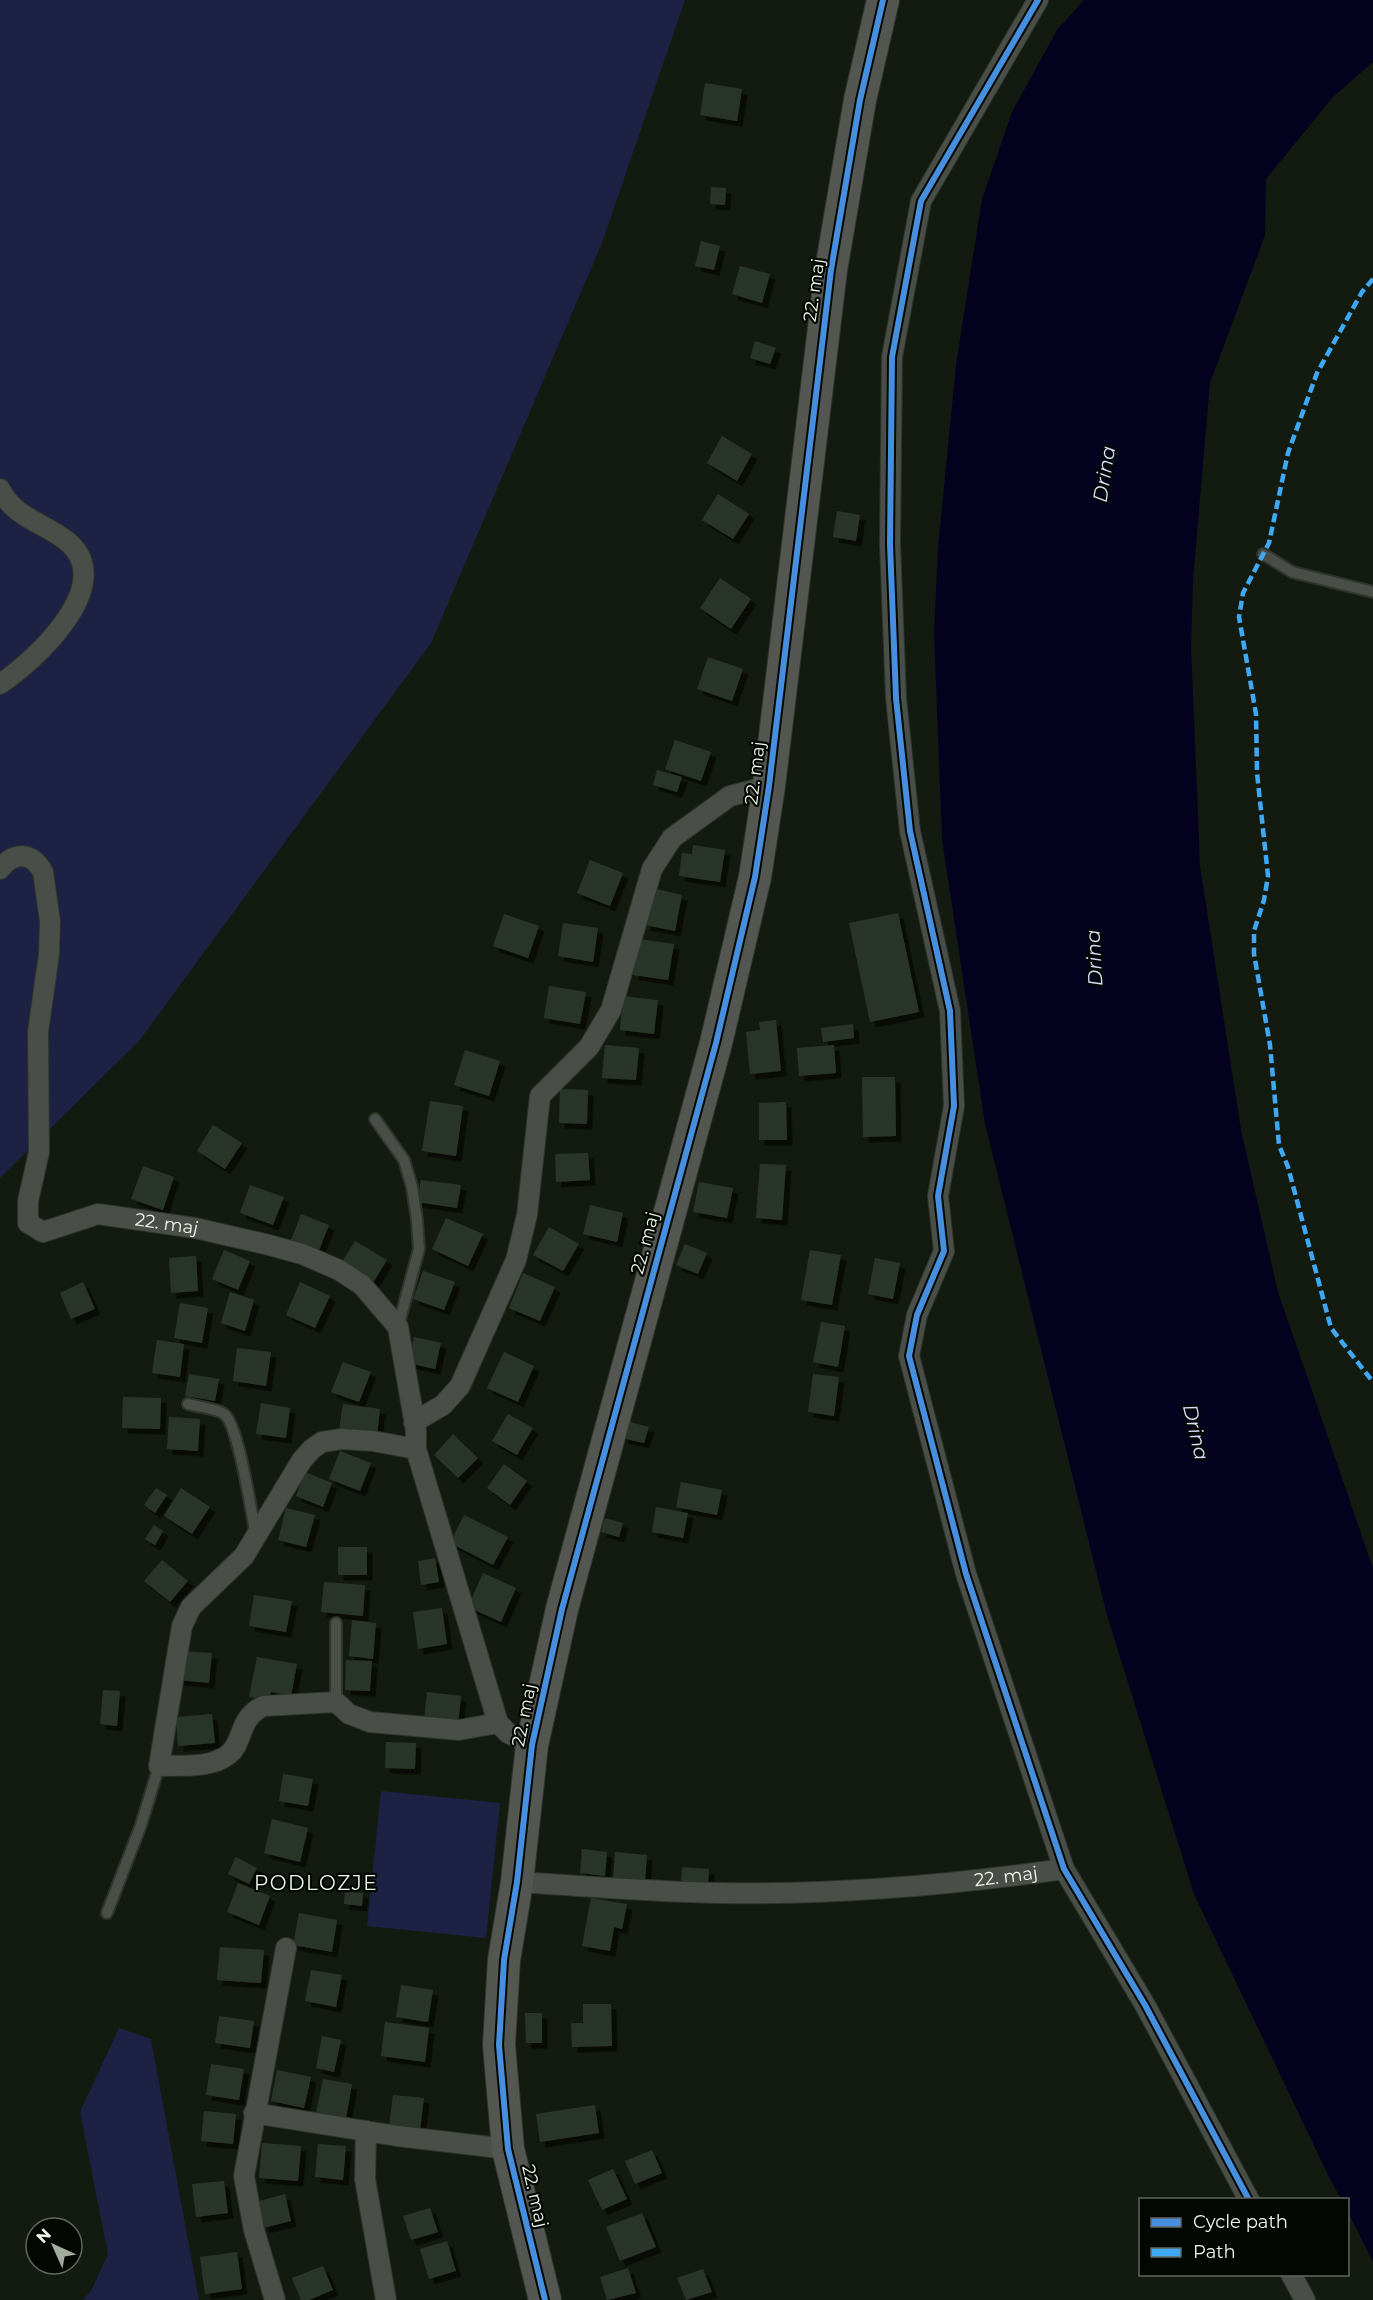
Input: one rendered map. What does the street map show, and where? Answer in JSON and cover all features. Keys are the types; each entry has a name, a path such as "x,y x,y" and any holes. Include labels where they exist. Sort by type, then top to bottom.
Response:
{"main road":[{"name":"22. maj","path":"545,2300 508,2150 499,2045 504,1960 517,1882 532,1745 565,1598 716,1043 755,878 769,786 808,453 844,190 883,0"}],"street":[{"path":"1038,0 921,201 892,357 890,544 896,698 910,831 950,1011 954,1106 938,1196 944,1251 917,1315 909,1356 966,1574 1064,1869 1145,2005 1248,2198"},
{"path":"0,489 18,513 71,544 81,558 86,576 63,626 38,654 0,684"},
{"name":"22. maj","path":"414,1422 443,1405 460,1386 516,1260 527,1215 540,1096 589,1047 611,1010 651,869 672,838 730,796 769,786"},
{"name":"22. maj","path":"0,869 14,856 21,855 40,865 50,921 46,986 38,1032 39,1152 27,1208 28,1223 43,1232 98,1214 195,1228 302,1254 339,1270 362,1285 398,1327 414,1422 416,1449 498,1723 508,1732 532,1745"},
{"path":"336,1702 264,1706 254,1710 230,1754 205,1764 159,1766 182,1626 191,1607 244,1556 302,1460 322,1442 373,1441 416,1449"},
{"name":"22. maj","path":"336,1702 349,1714 369,1722 459,1730 498,1723"},
{"name":"22. maj","path":"517,1882 721,1893 771,1893 891,1887 997,1878 1064,1869"},
{"path":"275,2300 254,2230 244,2176 286,1948"},
{"name":"22. maj","path":"254,2113 508,2150"},
{"path":"366,2131 365,2179 386,2300"},
{"path":"1292,2276 1305,2300"}],"lane":[{"path":"1263,554 1292,572 1373,592"},
{"path":"375,1119 404,1160 412,1187 417,1220 419,1249 398,1327"},
{"path":"188,1404 224,1414 230,1423 240,1452 256,1535"},
{"path":"336,1623 336,1702"},
{"path":"107,1913 141,1825 159,1766"}],"shaded area":[{"path":"0,0 685,0 602,243 431,643 139,1041 0,1178"},
{"path":"381,1791 500,1803 486,1938 367,1926"},
{"path":"119,2028 151,2039 199,2300 83,2300 91,2291 108,2254 80,2112"}],"water":[{"name":"Drina","path":"1084,0 1373,0 1373,62 1333,97 1266,179 1265,235 1210,383 1193,580 1191,646 1200,866 1241,1130 1278,1292 1373,1568 1373,2262 1349,2214 1349,2198 1340,2198 1328,2175 1194,1894 1107,1615 985,1124 942,839 934,632 938,549 956,365 982,199 1012,112 1057,30"}],"building":[{"path":"705,83 742,89 737,121 700,115"},
{"path":"711,187 726,188 725,205 710,204"},
{"path":"701,241 720,246 714,270 695,266"},
{"path":"740,266 770,274 762,303 732,294"},
{"path":"755,341 776,348 770,364 750,358"},
{"path":"722,436 752,454 737,481 707,463"},
{"path":"718,494 749,514 733,539 702,520"},
{"path":"837,511 860,515 856,541 833,537"},
{"path":"720,578 751,599 731,629 700,608"},
{"path":"708,657 743,669 732,701 697,689"},
{"path":"675,740 711,752 701,781 665,769"},
{"path":"657,770 682,777 677,792 653,785"},
{"path":"693,845 725,850 720,882 679,876 682,853 692,854"},
{"path":"590,860 623,873 610,906 577,893"},
{"path":"652,888 682,895 675,931 645,925"},
{"path":"898,913 919,1012 870,1022 849,923"},
{"path":"504,914 539,926 528,958 493,946"},
{"path":"563,923 598,928 593,962 558,956"},
{"path":"639,939 674,944 668,980 633,975"},
{"path":"549,986 586,992 580,1024 544,1018"},
{"path":"623,996 658,1000 654,1034 620,1030"},
{"path":"776,1020 781,1071 750,1074 746,1032 760,1030 759,1022"},
{"path":"853,1024 854,1038 823,1042 821,1028"},
{"path":"605,1045 639,1048 636,1080 602,1078"},
{"path":"834,1045 836,1073 799,1076 797,1048"},
{"path":"465,1050 500,1061 489,1096 454,1085"},
{"path":"862,1077 895,1077 896,1136 863,1137"},
{"path":"560,1089 588,1090 587,1124 559,1123"},
{"path":"430,1101 463,1106 456,1156 422,1151"},
{"path":"786,1102 787,1140 759,1140 759,1103"},
{"path":"213,1125 242,1143 225,1169 197,1151"},
{"path":"588,1153 590,1180 556,1182 555,1154"},
{"path":"760,1164 786,1165 782,1220 756,1218"},
{"path":"143,1166 174,1177 163,1210 131,1199"},
{"path":"421,1180 461,1185 457,1208 417,1202"},
{"path":"699,1182 733,1188 727,1218 693,1212"},
{"path":"250,1185 284,1197 273,1225 240,1213"},
{"path":"590,1205 623,1213 617,1242 583,1234"},
{"path":"301,1214 329,1225 318,1253 290,1243"},
{"path":"446,1218 483,1234 468,1266 432,1249"},
{"path":"549,1227 579,1244 563,1271 533,1255"},
{"path":"355,1241 387,1260 371,1286 339,1267"},
{"path":"685,1244 707,1253 698,1274 676,1265"},
{"path":"224,1250 250,1261 238,1290 212,1279"},
{"path":"810,1250 841,1255 832,1305 801,1300"},
{"path":"196,1256 198,1291 171,1293 169,1258"},
{"path":"875,1258 900,1263 893,1299 868,1294"},
{"path":"423,1271 455,1282 444,1310 413,1299"},
{"path":"523,1273 555,1287 540,1321 509,1308"},
{"path":"83,1282 95,1309 71,1319 60,1293"},
{"path":"300,1282 330,1296 315,1328 286,1315"},
{"path":"230,1292 254,1300 245,1331 221,1323"},
{"path":"180,1303 208,1308 202,1343 174,1338"},
{"path":"821,1322 845,1326 838,1367 813,1362"},
{"path":"414,1337 441,1343 435,1369 408,1363"},
{"path":"157,1340 184,1344 180,1377 152,1373"},
{"path":"237,1348 271,1352 266,1386 233,1381"},
{"path":"504,1352 534,1366 518,1402 487,1388"},
{"path":"343,1362 371,1372 359,1402 331,1392"},
{"path":"189,1374 219,1379 215,1401 185,1396"},
{"path":"813,1374 839,1377 834,1416 808,1412"},
{"path":"123,1397 161,1398 160,1429 122,1428"},
{"path":"261,1403 290,1408 286,1438 256,1434"},
{"path":"343,1404 380,1409 377,1435 339,1430"},
{"path":"508,1414 533,1428 517,1455 492,1441"},
{"path":"169,1417 200,1419 198,1451 167,1449"},
{"path":"626,1421 649,1427 644,1443 622,1438"},
{"path":"453,1434 478,1458 458,1478 434,1455"},
{"path":"340,1451 371,1463 360,1491 329,1479"},
{"path":"504,1464 527,1481 510,1505 487,1488"},
{"path":"305,1472 332,1483 323,1507 296,1496"},
{"path":"681,1482 722,1490 717,1515 676,1507"},
{"path":"156,1488 167,1495 155,1513 144,1505"},
{"path":"181,1488 210,1507 192,1534 164,1516"},
{"path":"656,1507 688,1513 683,1538 652,1532"},
{"path":"286,1508 315,1515 306,1547 278,1540"},
{"path":"464,1515 508,1537 493,1565 450,1543"},
{"path":"605,1518 623,1523 619,1537 601,1532"},
{"path":"154,1525 163,1531 155,1545 145,1539"},
{"path":"338,1547 367,1547 367,1575 338,1575"},
{"path":"435,1558 439,1582 421,1585 418,1561"},
{"path":"162,1560 188,1581 170,1602 144,1581"},
{"path":"483,1573 516,1588 501,1622 468,1607"},
{"path":"324,1582 365,1585 363,1616 321,1612"},
{"path":"254,1595 292,1601 286,1632 249,1626"},
{"path":"442,1608 447,1644 418,1649 413,1612"},
{"path":"352,1620 376,1623 373,1659 349,1656"},
{"path":"180,1651 212,1653 209,1683 178,1680"},
{"path":"257,1657 297,1664 291,1696 271,1692 269,1700 249,1697"},
{"path":"346,1660 372,1661 370,1691 345,1690"},
{"path":"103,1690 120,1691 117,1726 100,1724"},
{"path":"427,1692 461,1696 458,1725 424,1721"},
{"path":"212,1714 215,1743 178,1746 176,1717"},
{"path":"386,1742 416,1743 415,1769 385,1768"},
{"path":"283,1774 313,1779 308,1806 279,1801"},
{"path":"272,1819 308,1828 300,1862 264,1853"},
{"path":"582,1849 607,1852 605,1876 580,1873"},
{"path":"615,1852 647,1855 645,1881 613,1879"},
{"path":"236,1857 257,1868 249,1884 228,1874"},
{"path":"682,1867 709,1869 708,1889 681,1887"},
{"path":"238,1883 270,1896 259,1925 227,1912"},
{"path":"345,1891 363,1893 362,1906 344,1904"},
{"path":"591,1898 627,1904 622,1929 614,1927 610,1951 582,1946"},
{"path":"299,1913 337,1920 332,1952 293,1945"},
{"path":"220,1947 264,1950 261,1983 217,1980"},
{"path":"311,1970 342,1975 336,2007 305,2001"},
{"path":"401,1985 433,1990 428,2022 396,2017"},
{"path":"583,2004 611,2004 612,2046 572,2047 571,2023 583,2023"},
{"path":"525,2013 542,2013 542,2043 526,2043"},
{"path":"219,2016 254,2021 250,2048 215,2043"},
{"path":"385,2022 429,2028 425,2062 381,2056"},
{"path":"322,2036 341,2040 334,2072 316,2068"},
{"path":"211,2064 244,2069 239,2100 206,2095"},
{"path":"277,2070 311,2077 304,2108 271,2101"},
{"path":"323,2079 352,2084 346,2118 316,2113"},
{"path":"393,2095 424,2098 420,2130 389,2127"},
{"path":"595,2105 599,2133 540,2142 536,2114"},
{"path":"204,2111 236,2114 233,2144 201,2141"},
{"path":"262,2143 301,2146 298,2181 259,2178"},
{"path":"318,2144 346,2146 343,2180 315,2177"},
{"path":"652,2150 662,2173 635,2184 625,2161"},
{"path":"613,2169 627,2199 602,2210 588,2180"},
{"path":"224,2181 228,2213 196,2217 192,2184"},
{"path":"285,2194 291,2221 263,2228 256,2202"},
{"path":"430,2208 438,2232 411,2240 403,2216"},
{"path":"642,2213 656,2247 620,2261 606,2227"},
{"path":"447,2241 456,2271 429,2279 420,2249"},
{"path":"237,2252 242,2289 205,2294 200,2257"},
{"path":"323,2266 333,2290 309,2300 301,2300 292,2278"},
{"path":"628,2268 636,2293 607,2300 600,2277"},
{"path":"703,2269 712,2292 686,2300 677,2278"}],"marked path":[{"path":"1373,279 1362,292 1317,373 1288,453 1269,543 1243,593 1239,617 1256,714 1257,773 1268,876 1264,900 1254,931 1254,954 1270,1045 1279,1145 1288,1167 1331,1328 1373,1382"}],"cycle path":[{"path":"545,2300 508,2149 499,2045 504,1960 517,1882 532,1745 562,1609 716,1043 755,877 769,786 831,270 860,100 883,0"},
{"path":"1038,0 921,201 892,357 890,544 896,698 910,831 950,1011 954,1106 938,1196 944,1251 917,1315 909,1356 966,1574 1064,1869 1145,2005 1248,2198"}],"district":[{"name":"PODLOZJE","path":"316,1883"}]}
